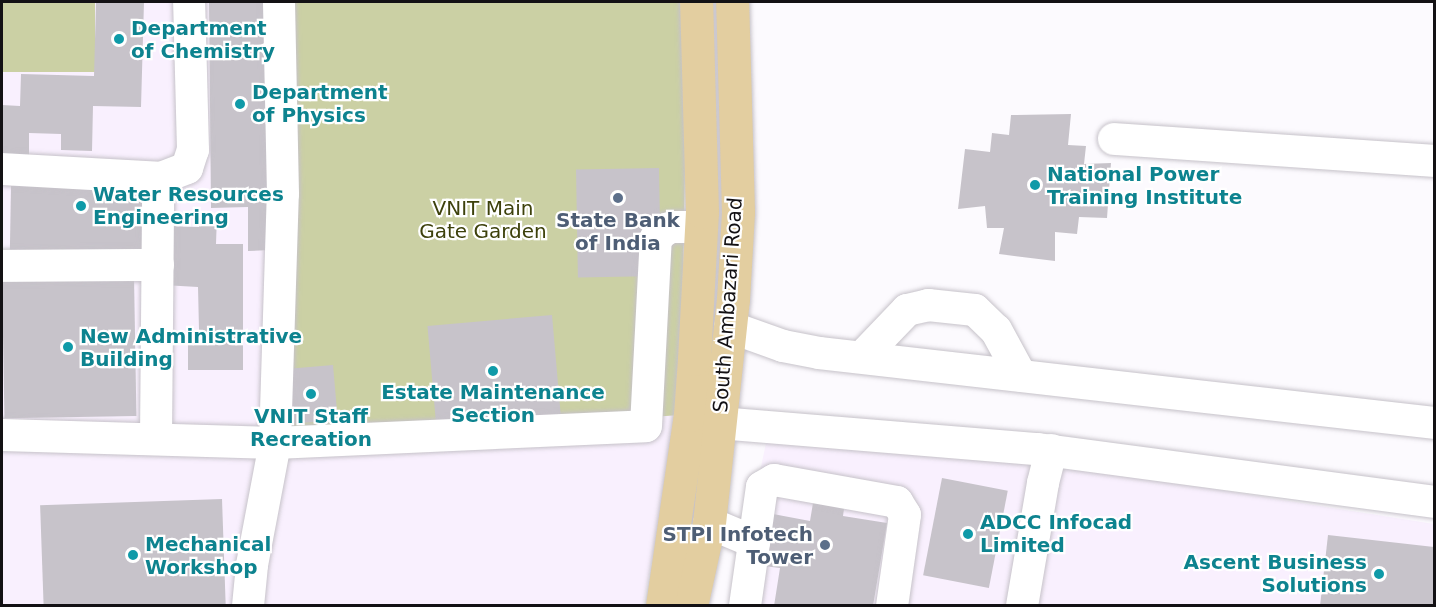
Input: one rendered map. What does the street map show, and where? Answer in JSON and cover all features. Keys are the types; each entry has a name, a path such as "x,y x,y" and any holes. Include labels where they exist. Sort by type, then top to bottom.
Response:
{"main road":[{"path":"662,606 690,415 701,227 696,2"},
{"name":"South Ambazari Road","path":"691,606 709,523 730,327 738,212 732,2"}],"street":[{"path":"2,168 161,178 187,168 193,150 189,2"},
{"path":"248,606 252,565 275,443 283,194 279,2"},
{"path":"1114,139 1434,161"},
{"path":"156,439 158,200 161,178"},
{"path":"2,435 275,443 646,426 657,238 666,229 673,227 701,227"},
{"path":"2,266 158,265"},
{"path":"862,357 907,310 928,305 975,310 996,330 1022,376"},
{"path":"730,327 783,346 862,357 1434,423"},
{"path":"719,423 1052,450 1434,502"},
{"path":"1022,606 1043,483 1052,450"},
{"path":"745,606 762,487 774,480 897,502 905,515 892,606"},
{"path":"709,523 754,542"}],"shaded area":[{"path":"2,2 680,2 680,415 643,605 2,605"},
{"path":"771,419 1434,524 1434,605 732,606"}],"green space":[{"path":"2,2 95,2 95,72 2,72"},
{"name":"VNIT Main Gate Garden","path":"279,2 680,2 687,73 680,415 275,443"}],"building":[{"path":"96,2 144,2 141,107 93,106 92,151 61,150 61,134 29,133 29,157 2,156 2,105 20,106 21,74 94,76"},
{"name":"Department of Physics","path":"209,2 270,2 271,250 248,251 248,207 211,208"},
{"name":"National Power Training Institute","path":"1071,114 1068,145 1086,146 1084,164 1111,163 1107,218 1079,217 1077,234 1055,232 1055,261 999,254 1004,228 987,228 985,206 958,209 965,149 990,152 992,133 1009,135 1011,115"},
{"name":"State Bank of India","path":"659,168 661,276 578,277 576,169"},
{"name":"Water Resources Engineering","path":"11,186 151,188 150,259 10,257"},
{"path":"199,215 217,215 216,244 243,244 243,370 188,370 188,330 199,330 198,287 163,285 164,226 199,227"},
{"name":"New Administrative Building","path":"134,277 136,416 4,418 2,279"},
{"name":"Estate Maintenance Section","path":"552,315 561,416 436,427 427,326"},
{"name":"VNIT Staff Recreation","path":"333,365 338,420 291,424 286,369"},
{"name":"ADCC Infocad Limited","path":"942,478 1008,491 989,588 923,575"},
{"name":"STPI Infotech Tower","path":"814,497 845,502 843,516 887,523 873,606 774,606 780,568 764,566 773,514 810,521"},
{"name":"Mechanical Workshop","path":"222,499 226,606 44,606 40,505"},
{"name":"Ascent Business Solutions","path":"1328,535 1434,547 1434,606 1320,606"}],"place":[{"name":"Department of Chemistry","path":"119,39"},
{"name":"Department of Physics","path":"240,104"},
{"name":"National Power Training Institute","path":"1035,185"},
{"name":"State Bank of India","path":"618,198"},
{"name":"Water Resources Engineering","path":"81,206"},
{"name":"New Administrative Building","path":"68,347"},
{"name":"Estate Maintenance Section","path":"493,371"},
{"name":"VNIT Staff Recreation","path":"311,394"},
{"name":"ADCC Infocad Limited","path":"968,534"},
{"name":"STPI Infotech Tower","path":"825,545"},
{"name":"Mechanical Workshop","path":"133,555"},
{"name":"Ascent Business Solutions","path":"1379,574"}]}
